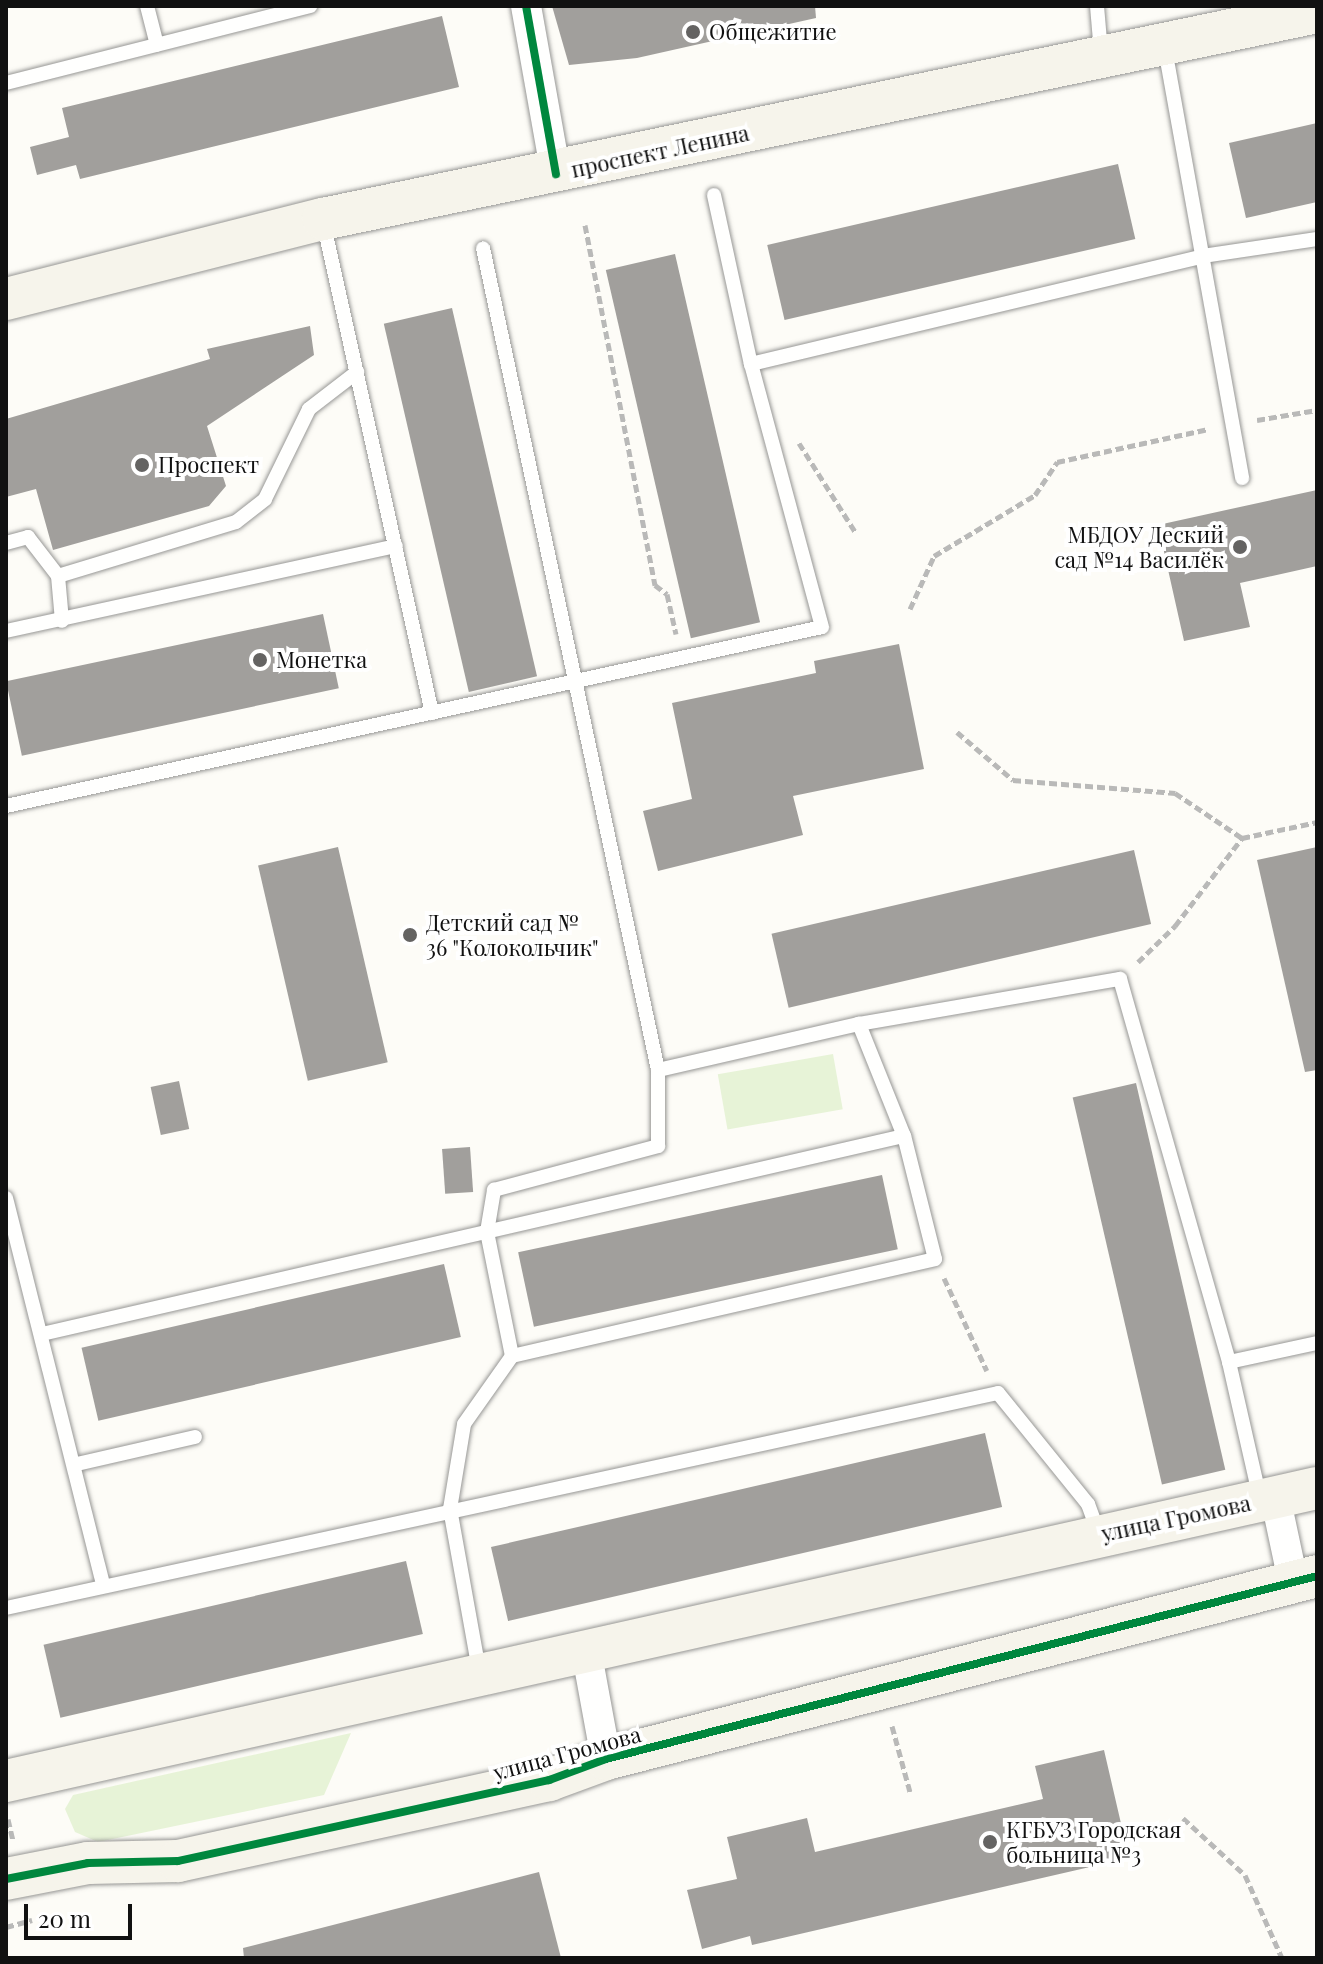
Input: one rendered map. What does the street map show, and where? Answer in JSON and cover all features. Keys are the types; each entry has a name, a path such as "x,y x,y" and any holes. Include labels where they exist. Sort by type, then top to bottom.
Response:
{"street":[{"path":"526,6 556,174"},
{"name":"проспект Ленина","path":"6,299 323,219 556,174 1317,12"},
{"name":"улица Громова","path":"6,1781 480,1674 587,1655 1100,1534 1317,1488"},
{"path":"1268,1498 1305,1578"},
{"name":"улица Громова","path":"6,1879 88,1863 178,1861 549,1780 606,1759 1305,1578"},
{"path":"587,1655 606,1759"}],"lane":[{"path":"147,6 157,45"},
{"path":"6,83 310,6"},
{"path":"1097,6 1102,57"},
{"path":"1164,44 1235,424 1242,478"},
{"path":"6,806 683,661 822,627 751,364 714,195"},
{"path":"323,219 432,713"},
{"path":"751,364 1203,256 1317,239"},
{"path":"483,248 571,684 658,1070 658,1146 494,1190 487,1232 512,1356"},
{"path":"58,576 236,522 265,499 309,409 357,372"},
{"path":"6,543 28,537 58,576 62,621"},
{"path":"6,631 396,546"},
{"path":"658,1070 859,1024 1120,979 1268,1498"},
{"path":"480,1674 450,1509 464,1424 512,1356 935,1259 904,1136 859,1024"},
{"path":"42,1334 904,1136"},
{"path":"6,1198 77,1464 103,1584"},
{"path":"1229,1362 1317,1343"},
{"path":"6,1608 103,1584 998,1393 1088,1504 1100,1534"},
{"path":"77,1464 195,1437"}],"path":[{"path":"585,225 655,585 667,594 683,661"},
{"path":"910,609 934,556 1035,495 1057,462 1317,410"},
{"path":"767,423 804,447 856,533"},
{"path":"957,732 1013,780 1175,793 1242,838"},
{"path":"1120,979 1175,926 1242,838 1317,822"},
{"path":"935,1259 998,1393"},
{"path":"889,1714 910,1792"},
{"path":"1183,1818 1245,1875 1282,1958"},
{"path":"6,1927 32,1920"}],"green space":[{"path":"833,1054 843,1109 728,1129 718,1074"},
{"path":"351,1733 324,1795 98,1842 75,1832 65,1809 73,1795"}],"building":[{"name":"Общежитие","path":"552,6 815,6 816,18 637,58 569,65"},
{"path":"442,16 459,87 80,179 76,165 37,175 30,147 69,137 62,108"},
{"path":"1317,123 1317,202 1246,218 1229,143"},
{"path":"1118,164 1135,239 785,320 767,245"},
{"path":"675,254 760,622 691,638 606,270"},
{"path":"452,308 537,676 469,692 384,324"},
{"name":"Проспект","path":"310,326 314,355 207,426 226,486 209,506 53,550 36,489 6,497 6,419 210,359 207,349"},
{"name":"МБДОУ Деский сад №14 Василёк","path":"1317,490 1317,566 1240,583 1250,627 1184,641 1158,525"},
{"path":"323,614 339,688 22,756 6,681"},
{"path":"899,644 924,769 793,796 803,835 658,871 643,811 692,799 672,703 816,673 814,661"},
{"path":"338,847 388,1062 308,1081 258,865"},
{"path":"1317,847 1317,1070 1305,1072 1257,860"},
{"path":"1134,850 1151,924 789,1008 772,934"},
{"path":"179,1081 189,1129 161,1135 151,1087"},
{"path":"1136,1083 1225,1470 1162,1484 1073,1098"},
{"path":"470,1147 473,1192 445,1194 442,1149"},
{"path":"882,1175 898,1249 534,1327 518,1252"},
{"path":"444,1264 461,1337 98,1421 82,1348"},
{"path":"985,1433 1002,1507 508,1621 491,1547"},
{"path":"406,1561 423,1634 60,1718 44,1645"},
{"name":"КГБУЗ Городская больница №3","path":"1104,1750 1129,1858 752,1945 750,1936 702,1949 687,1890 737,1879 727,1837 807,1818 815,1852 1043,1799 1035,1766"},
{"path":"539,1872 561,1958 244,1958 243,1948"}],"cycle path":[{"path":"526,6 556,174"},
{"path":"6,1879 88,1863 178,1861 549,1780 606,1759 1317,1576"}],"place":[{"name":"Общежитие","path":"693,32"},
{"name":"Проспект","path":"142,465"},
{"name":"МБДОУ Деский сад №14 Василёк","path":"1240,547"},
{"name":"Монетка","path":"260,660"},
{"name":"Детский сад № 36 \"Колокольчик\"","path":"410,935"},
{"name":"КГБУЗ Городская больница №3","path":"990,1842"}]}
